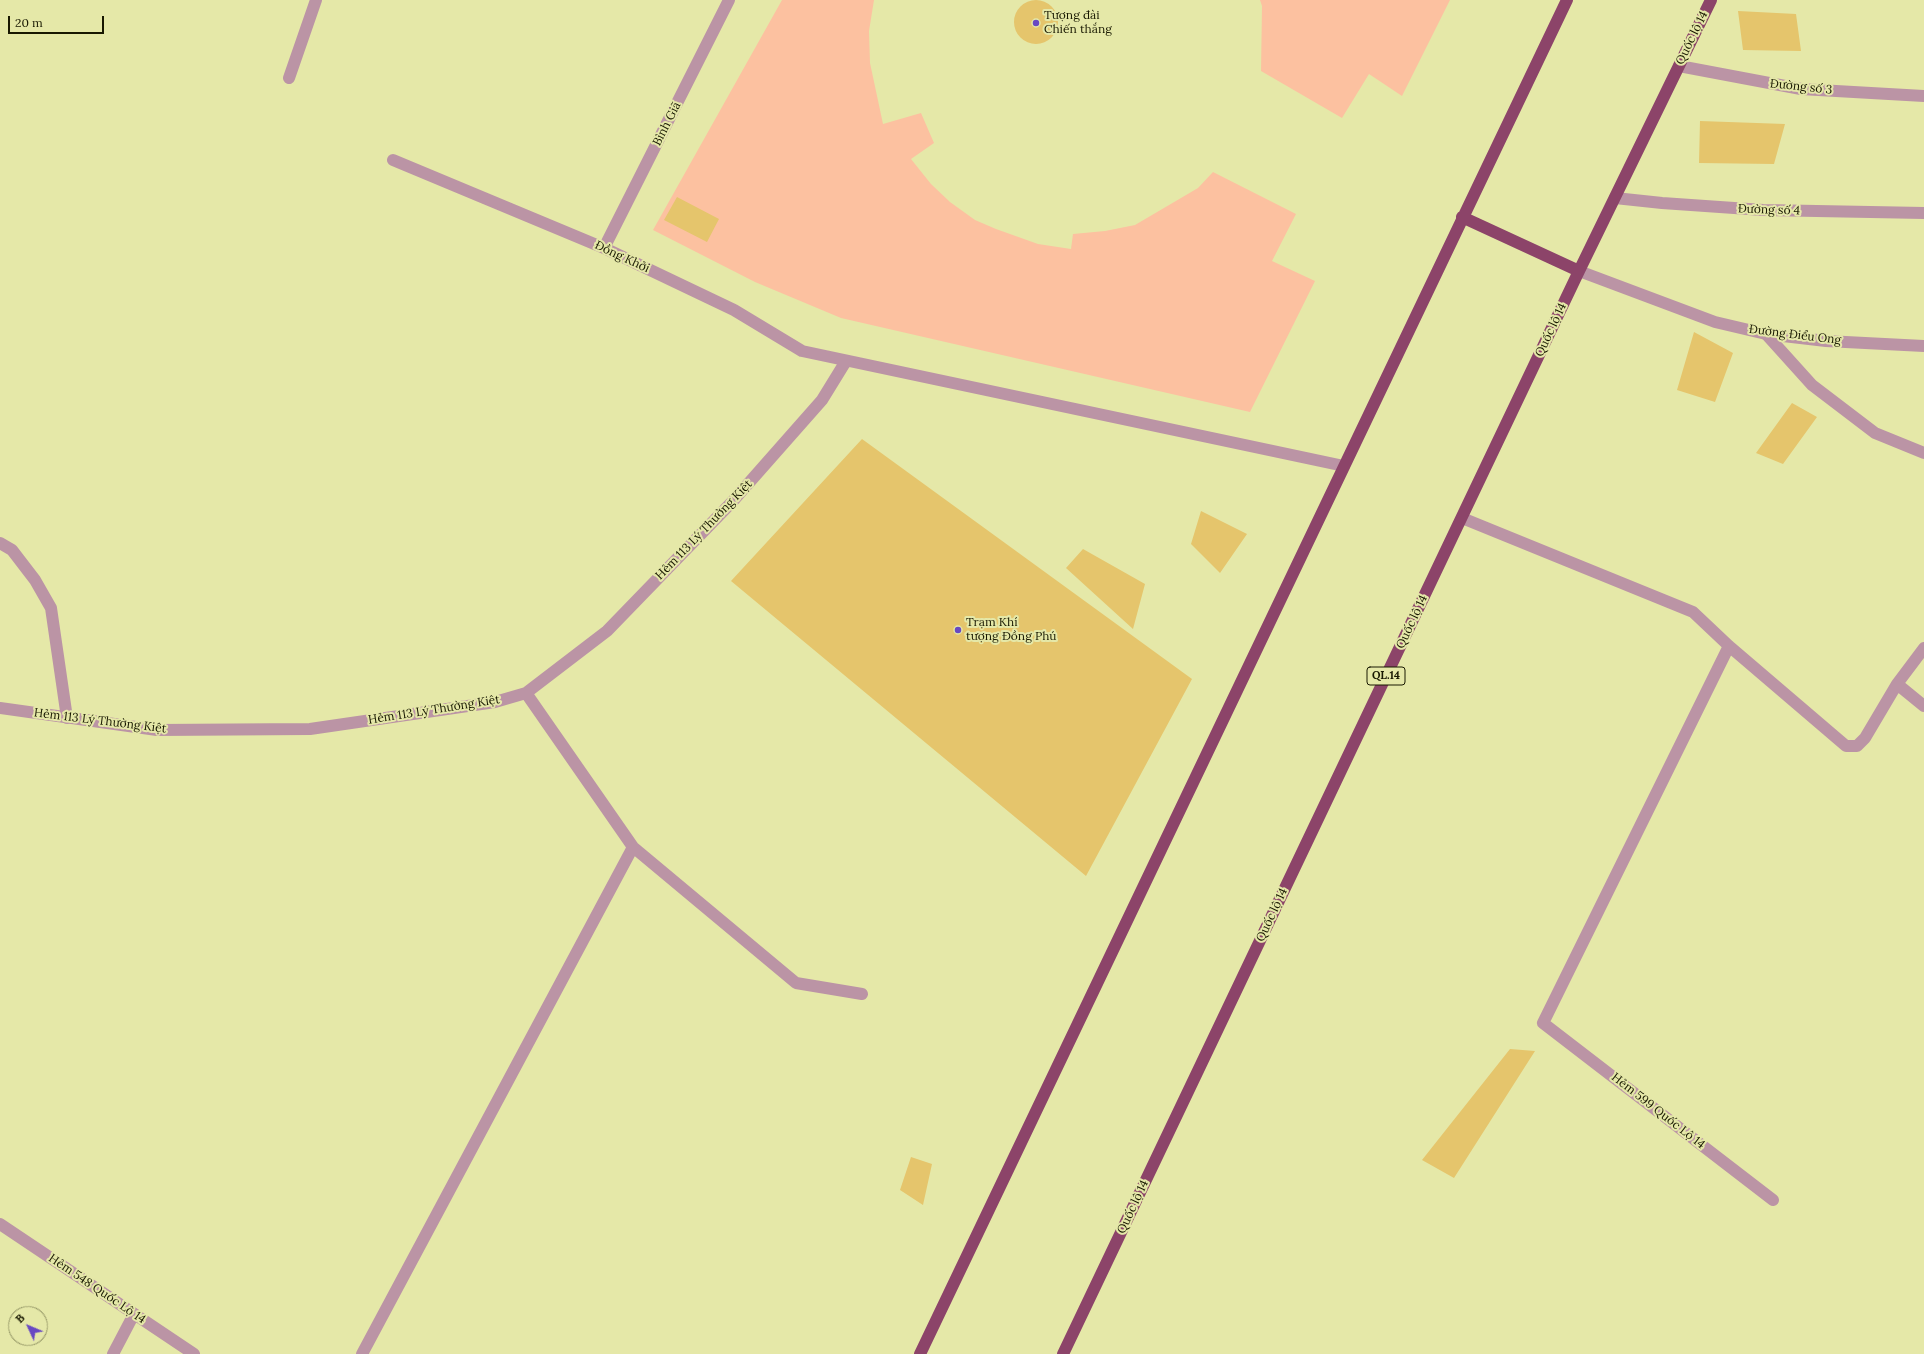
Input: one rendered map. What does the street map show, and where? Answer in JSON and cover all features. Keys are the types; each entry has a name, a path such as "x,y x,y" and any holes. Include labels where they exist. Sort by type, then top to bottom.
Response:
{"highway":[{"path":"920,1354 1567,0"},
{"name":"Quốc lộ 14","path":"1063,1354 1579,271 1711,0"},
{"path":"1462,217 1579,271"}],"street":[{"path":"289,78 316,0"},
{"name":"Bình Giã","path":"604,248 729,0"},
{"name":"Đường số 3","path":"1679,66 1801,89 1924,96"},
{"name":"Đồng Khởi","path":"393,160 604,248 734,310 802,351 1344,466"},
{"name":"Đường số 4","path":"1615,198 1763,210 1924,213"},
{"name":"Đường Điểu Ong","path":"1579,271 1715,322 1766,334 1826,341 1924,346"},
{"path":"1766,334 1812,385 1875,433 1924,453"},
{"name":"Hẻm 113 Lý Thường Kiệt","path":"0,708 157,730 310,729 496,702 526,693 607,631 732,502 822,400 846,361"},
{"path":"1462,518 1693,612 1729,646 1846,746 1857,746 1865,738 1896,684 1924,648"},
{"path":"0,543 12,550 35,580 51,608 67,718"},
{"name":"Hẻm 599 Quốc Lộ 14","path":"1729,646 1543,1022 1773,1200"},
{"path":"1896,684 1924,706"},
{"path":"526,693 633,847 796,983 862,994"},
{"path":"362,1354 633,847"},
{"name":"Hẻm 548 Quốc Lộ 14","path":"0,1224 194,1354"},
{"path":"113,1354 134,1314"}],"shaded area":[{"path":"782,0 874,0 869,31 870,63 883,124 921,113 934,143 911,159 931,184 950,202 975,220 996,229 1038,244 1071,249 1073,234 1105,231 1135,225 1198,188 1213,172 1296,214 1272,261 1315,281 1250,412 841,318 755,282 653,230"},
{"path":"1260,0 1450,0 1402,96 1369,74 1342,118 1261,71 1262,6"}],"building":[{"name":"Tượng đài Chiến thắng","path":"1040,0 1045,1 1052,6 1057,13 1057,31 1052,38 1045,43 1032,44 1027,43 1020,38 1015,31 1014,18 1015,13 1020,6 1027,1"},
{"path":"1738,11 1796,14 1801,51 1743,50"},
{"path":"1700,121 1785,124 1774,164 1699,163"},
{"path":"677,197 719,219 707,242 664,220"},
{"path":"1694,332 1733,353 1715,402 1677,390"},
{"path":"1792,403 1817,417 1783,464 1756,453"},
{"name":"Trạm Khí tượng Đồng Phú","path":"862,439 1192,679 1086,876 731,581"},
{"path":"1201,511 1247,534 1220,573 1191,544"},
{"path":"1083,549 1145,584 1133,629 1066,568"},
{"path":"1510,1049 1535,1051 1454,1178 1422,1160"},
{"path":"911,1157 932,1164 923,1205 900,1190"}],"place":[{"name":"Tượng đài Chiến thắng","path":"1036,23"},
{"name":"Trạm Khí tượng Đồng Phú","path":"958,630"}]}
